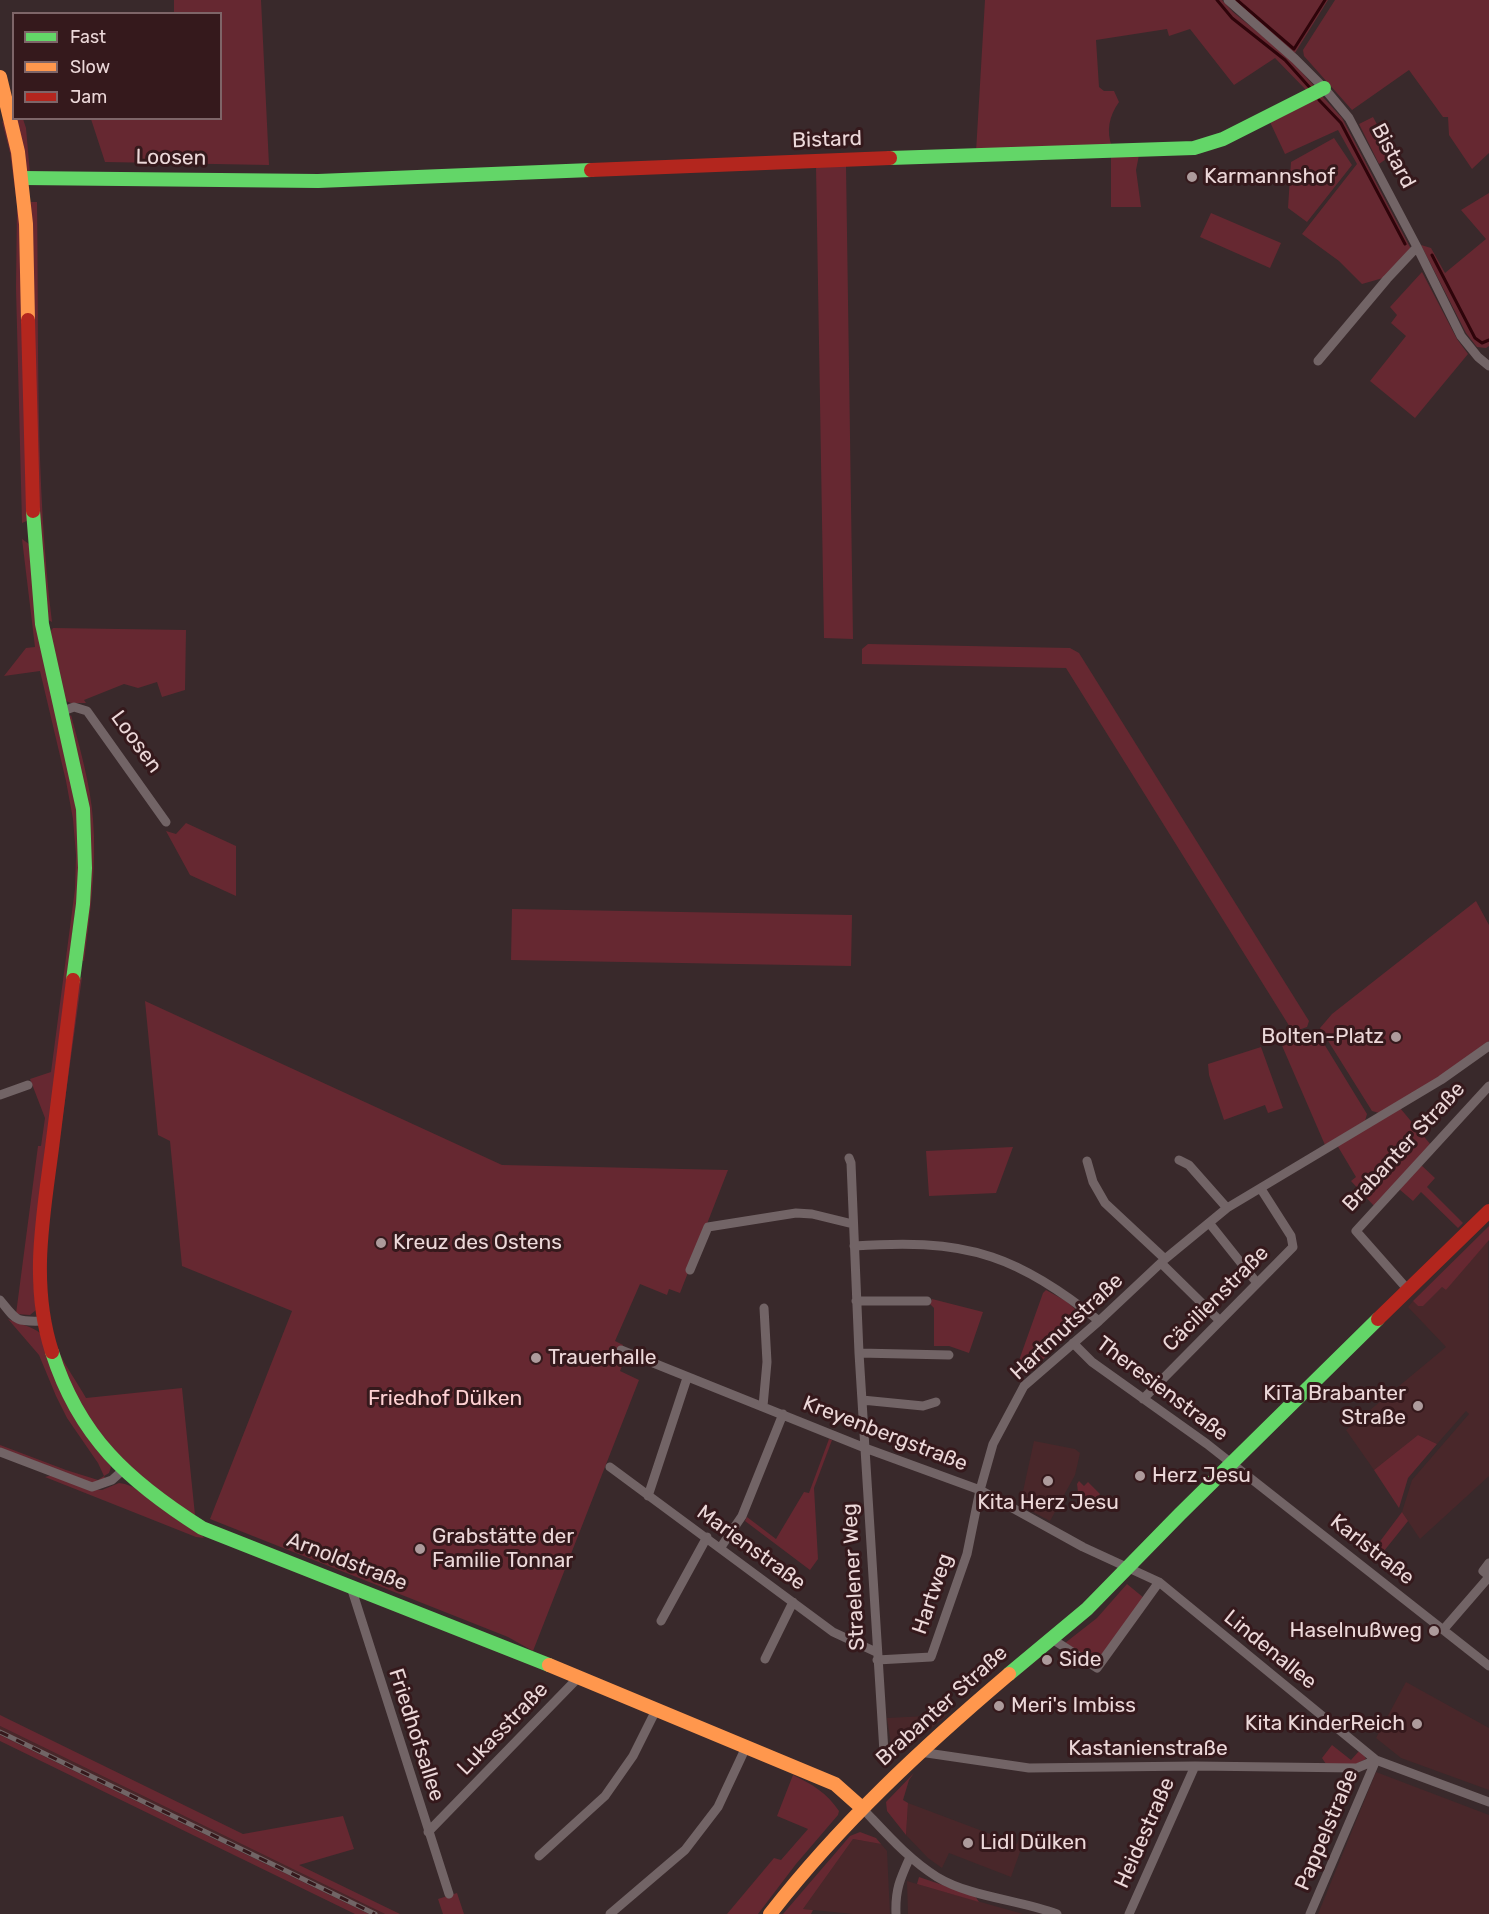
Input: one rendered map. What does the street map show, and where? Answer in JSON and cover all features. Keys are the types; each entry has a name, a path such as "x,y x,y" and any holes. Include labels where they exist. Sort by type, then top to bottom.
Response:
{"street":[{"name":"Bistard","path":"1228,0 1295,59 1324,88 1349,118 1461,336 1478,357 1489,366"},
{"path":"0,77 5,114 23,178"},
{"name":"Bistard","path":"318,181 1194,148 1224,139 1324,88"},
{"name":"Loosen","path":"23,178 318,181"},
{"name":"Arnoldstraße","path":"23,178 31,473 39,601 60,712 83,809 85,868 77,966 48,1170 39,1250 38,1284 43,1321 54,1362 69,1398 100,1447 122,1471 173,1512 202,1528 747,1745 835,1784 862,1808"},
{"path":"1318,361 1386,279 1417,247"},
{"name":"Loosen","path":"60,712 74,708 87,711 166,822"},
{"name":"Brabanter Straße","path":"1320,1151 1441,1080 1489,1046"},
{"path":"0,1095 28,1085"},
{"name":"Brabanter Straße","path":"1409,1291 1356,1231 1489,1086"},
{"name":"Hartmutstraße","path":"980,1490 993,1444 1024,1386 1099,1321 1163,1261 1227,1208 1320,1151"},
{"name":"Straelener Weg","path":"849,1158 876,1656 884,1752"},
{"path":"1179,1160 1189,1165 1227,1208"},
{"path":"1087,1161 1093,1182 1105,1203 1220,1321"},
{"name":"Cäcilienstraße","path":"1143,1399 1293,1247 1292,1236 1261,1189"},
{"name":"Brabanter Straße","path":"770,1914 794,1883 862,1808 920,1752 1087,1609 1489,1211"},
{"path":"690,1270 708,1227 796,1213 812,1214 853,1224"},
{"path":"1210,1224 1257,1282"},
{"path":"854,1246 900,1244 942,1246 992,1257 1044,1282 1077,1303 1099,1321"},
{"path":"0,1300 15,1320 43,1321"},
{"path":"856,1301 927,1301"},
{"path":"764,1308 767,1362 764,1406"},
{"name":"Theresienstraße","path":"1072,1343 1092,1362 1232,1463"},
{"name":"Kreyenbergstraße","path":"621,1350 865,1448 980,1490 1083,1547 1128,1566"},
{"path":"859,1353 949,1355"},
{"path":"648,1496 687,1378"},
{"path":"862,1400 923,1406 936,1402"},
{"path":"721,1547 742,1516 783,1414"},
{"path":"0,1452 92,1487 112,1480 122,1471"},
{"name":"Karlstraße","path":"1232,1463 1489,1666"},
{"name":"Marienstraße","path":"610,1467 833,1632 876,1656"},
{"name":"Hartweg","path":"876,1656 931,1657 967,1554 980,1490"},
{"path":"661,1621 706,1537"},
{"path":"1443,1630 1489,1576 1483,1571 1489,1563"},
{"name":"Lindenallee","path":"1128,1566 1159,1582 1376,1760 1489,1802"},
{"path":"1052,1640 1097,1668 1159,1582"},
{"name":"Friedhofsallee","path":"351,1587 449,1894"},
{"path":"765,1659 794,1602"},
{"name":"Lukasstraße","path":"428,1832 574,1682 576,1677"},
{"path":"539,1856 605,1796 633,1756 657,1708"},
{"path":"610,1914 685,1850 718,1808 747,1745"},
{"name":"Kastanienstraße","path":"920,1752 1029,1768 1195,1766 1357,1768 1376,1760"},
{"name":"Pappelstraße","path":"1310,1914 1376,1760"},
{"name":"Heidestraße","path":"1129,1914 1195,1766"},
{"path":"862,1808 910,1857 938,1877 960,1887 1057,1914"},
{"path":"896,1914 895,1899 898,1884 910,1857"}],"shaded area":[{"path":"1488,1240 1489,1476 1420,1539 1402,1512 1412,1480 1469,1414 1466,1411 1437,1444 1418,1435 1374,1470 1346,1430 1446,1347 1408,1307 1413,1301 1418,1306 1442,1287 1446,1290"},
{"name":"Kita Herz Jesu","path":"1034,1441 1075,1449 1080,1453 1075,1475 1050,1521 1020,1505"},
{"path":"1406,1682 1489,1728 1489,1790 1401,1758 1376,1738"},
{"path":"947,1715 910,1746 903,1749 891,1744 887,1718"},
{"path":"0,1726 385,1914 369,1914 0,1735"},
{"path":"1376,1772 1489,1815 1489,1914 1318,1914"},
{"path":"908,1803 1017,1844 1022,1830 1027,1832 1011,1877 949,1853 942,1868 928,1858 906,1835"},
{"path":"853,1839 881,1844 887,1851 890,1914 853,1914 803,1909"},
{"path":"907,1881 917,1884 1023,1914 908,1914"}],"green space":[{"path":"174,0 261,0 269,165 105,162 91,120 222,120 222,12 174,12"},
{"path":"985,0 1222,0 1233,12 1287,56 1316,88 1308,92 1275,58 1234,85 1190,29 1169,36 1167,29 1096,40 1099,87 1104,91 1114,91 1119,102 1110,124 1109,135 1112,147 976,152"},
{"path":"1234,0 1328,0 1295,53"},
{"path":"1335,0 1489,0 1489,153 1472,169 1449,135 1448,117 1443,117 1409,70 1352,110 1304,56 1303,50"},
{"path":"1322,96 1342,118 1411,249 1383,278 1362,284 1339,261 1302,234 1357,164 1338,130 1285,154 1270,122"},
{"path":"1373,117 1393,154 1379,164 1359,124"},
{"path":"17,120 23,120 26,128 30,174 26,169"},
{"path":"2,121 8,126 18,172 29,520 22,523 16,288 17,205 10,153"},
{"path":"1334,138 1352,165 1307,222 1288,208 1291,162"},
{"path":"1139,155 1136,170 1141,207 1111,207 1111,156"},
{"path":"846,165 853,639 824,638 816,166"},
{"path":"1489,193 1489,346 1486,348 1477,347 1466,333 1421,245 1431,248 1445,273 1486,239 1461,210"},
{"path":"31,202 37,202 40,465 52,622 45,618 37,509"},
{"path":"1211,213 1281,243 1270,268 1200,237"},
{"path":"1422,272 1457,339 1468,354 1415,418 1370,381 1406,336 1391,323 1397,315 1390,307"},
{"path":"22,539 29,544 80,837 80,870 35,1240 33,1277 36,1310 30,1315 16,1314 38,1146 41,1146 45,1118 30,1079 51,1072 75,889 76,855 73,819 66,781 40,671 4,676 26,648 35,647"},
{"path":"53,628 186,630 185,690 162,697 157,682 138,688 124,684 84,700 86,703 71,703 61,699 48,634"},
{"path":"868,644 1070,648 1079,653 1309,1021 1307,1027 1293,1032 1066,668 862,664 862,649"},
{"path":"71,715 87,779 94,837 92,890 84,961 81,960 89,859 66,721"},
{"path":"186,823 236,846 236,896 190,875 166,831 176,834"},
{"path":"1476,901 1489,925 1489,1041 1439,1077 1379,1113 1372,1111 1320,1028 1332,1014"},
{"path":"512,909 852,915 851,966 511,960"},
{"path":"82,977 45,1245 50,1326 64,1362 86,1398 182,1388 195,1515 181,1512 162,1499 118,1460 96,1434 78,1406 64,1376 53,1345 46,1313 42,1242 78,980"},
{"name":"Friedhof Dülken","path":"145,1001 502,1165 728,1170 680,1293 669,1289 667,1295 640,1284 615,1341 623,1345 619,1355 625,1359 620,1371 639,1380 533,1651 508,1637 210,1519 292,1311 182,1266 170,1141 158,1135"},
{"path":"1310,1031 1318,1034 1367,1114 1365,1121 1325,1145 1280,1041"},
{"path":"1261,1047 1283,1108 1268,1113 1265,1105 1224,1120 1209,1075 1208,1064"},
{"path":"1400,1108 1431,1145 1374,1206 1351,1181 1356,1177 1337,1145"},
{"path":"1013,1147 996,1193 929,1196 926,1151"},
{"path":"1421,1165 1435,1178 1427,1187 1463,1223 1458,1228 1421,1192 1413,1201 1399,1189"},
{"path":"1489,1226 1489,1240 1446,1290 1442,1287 1423,1306 1418,1306 1413,1301"},
{"path":"1046,1290 1066,1301 1082,1315 1083,1321 1028,1374 1024,1370 1018,1375 1017,1366"},
{"path":"932,1299 983,1312 969,1353 949,1346 934,1346 934,1308 930,1304"},
{"path":"8,1319 40,1333 111,1467 109,1473 104,1476 98,1463 67,1418 39,1355"},
{"path":"1418,1435 1437,1444 1408,1478 1399,1508 1374,1470"},
{"path":"829,1439 832,1440 814,1488 818,1559 810,1570 745,1521 747,1517 776,1539 804,1492 809,1493"},
{"path":"0,1445 98,1480 104,1476 106,1480 95,1484 0,1448"},
{"path":"52,1475 89,1489 102,1490 119,1483 133,1487 198,1530 204,1538 196,1537 45,1477"},
{"path":"1079,1481 1084,1486 1088,1482 1100,1494 1095,1502 1078,1492"},
{"path":"1402,1512 1408,1521 1376,1561 1369,1556"},
{"path":"1127,1584 1144,1598 1096,1662 1065,1643 1097,1618"},
{"path":"0,1715 243,1834 343,1816 354,1849 299,1865 400,1914 385,1914 0,1726"},
{"path":"0,1735 369,1914 355,1914 0,1741"},
{"path":"1332,1745 1351,1760 1359,1751 1366,1759 1356,1764 1326,1764 1322,1758"},
{"path":"914,1773 909,1780 903,1800 908,1803 906,1835 887,1811 886,1802"},
{"path":"793,1775 824,1794 839,1811 838,1815 796,1864 758,1914 727,1914 774,1858 781,1860 808,1829 777,1816"},
{"path":"860,1832 876,1838 881,1844 853,1839 803,1909 813,1910 811,1914 783,1914 850,1836"},
{"path":"919,1877 975,1896 979,1902 917,1884"},
{"path":"457,1893 464,1914 443,1914 438,1899"}],"waterway":[{"path":"1217,0 1232,18 1285,60 1311,89"},
{"path":"1237,0 1294,49 1325,0"},
{"path":"1319,100 1341,123 1405,244"},
{"path":"1432,255 1475,338 1482,343 1489,340"}],"railway":[{"path":"0,1732 375,1914"}],"traffic: fast":[{"path":"890,158 1194,148 1223,139 1324,88"},
{"path":"23,178 318,181 591,170"},
{"path":"33,511 42,624 83,809 85,868 83,904 73,980"},
{"path":"1009,1674 1087,1609 1378,1319"},
{"path":"52,1352 76,1409 109,1454 151,1493 202,1528 549,1665"}],"traffic: slow":[{"path":"0,77 18,152 26,224 28,320"},
{"path":"549,1665 835,1784 862,1808"},
{"path":"770,1914 854,1818 914,1758 1009,1674"}],"traffic: jam":[{"path":"591,170 890,158"},
{"path":"28,320 33,511"},
{"path":"52,1352 41,1301 40,1250 73,980"},
{"path":"1378,1319 1489,1211"}],"place":[{"name":"Karmannshof","path":"1192,177"},
{"name":"Bolten-Platz","path":"1396,1037"},
{"name":"Kreuz des Ostens","path":"381,1243"},
{"name":"Trauerhalle","path":"536,1358"},
{"name":"KiTa Brabanter Straße","path":"1418,1406"},
{"name":"Herz Jesu","path":"1140,1476"},
{"name":"Kita Herz Jesu","path":"1048,1481"},
{"name":"Grabstätte der Familie Tonnar","path":"420,1549"},
{"name":"Haselnußweg","path":"1434,1631"},
{"name":"Side","path":"1047,1660"},
{"name":"Meri's Imbiss","path":"999,1706"},
{"name":"Kita KinderReich","path":"1417,1724"},
{"name":"Lidl Dülken","path":"968,1843"}]}
